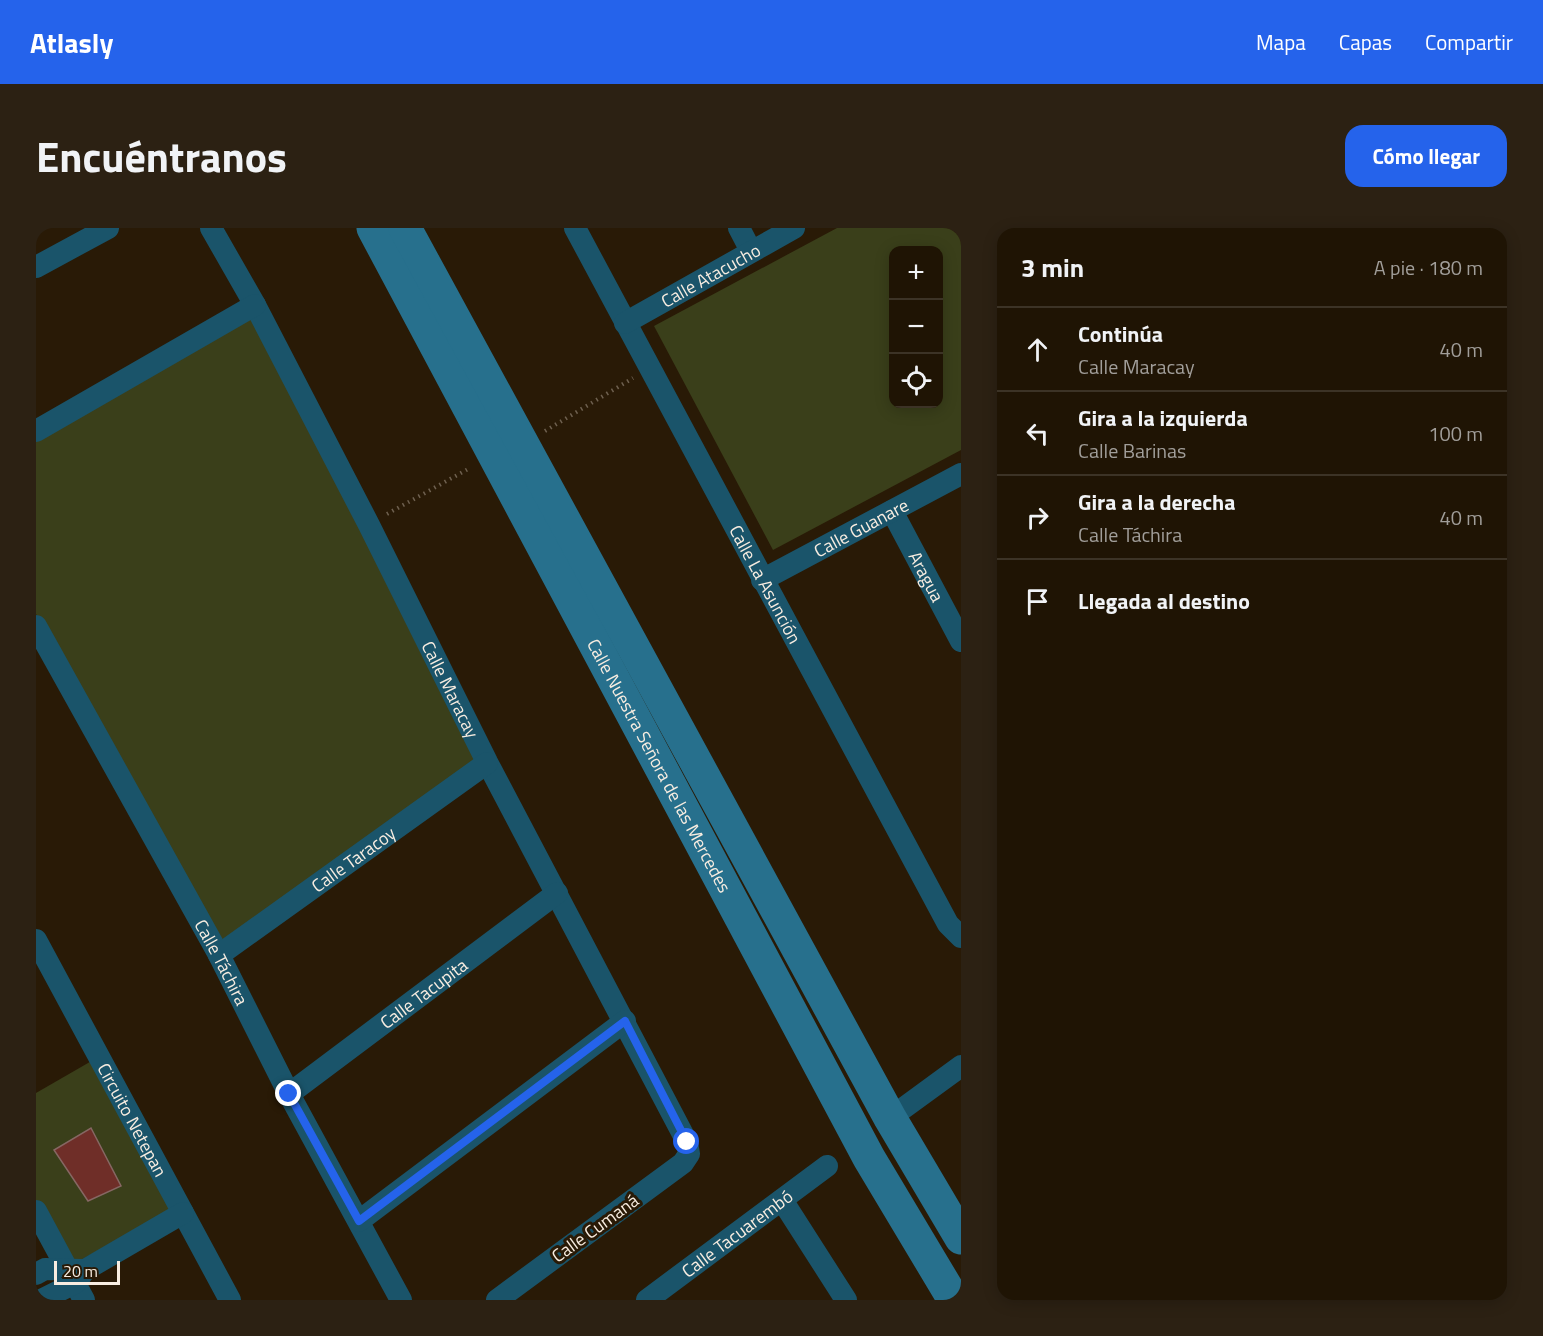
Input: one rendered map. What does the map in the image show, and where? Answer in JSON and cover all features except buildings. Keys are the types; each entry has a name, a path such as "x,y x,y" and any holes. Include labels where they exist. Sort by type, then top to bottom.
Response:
{"street":[{"path":"36,267 108,228"},
{"name":"Calle Maracay","path":"211,228 255,305 369,525 488,763 687,1142 689,1154"},
{"name":"Calle Nuestra Señora de las Mercedes","path":"373,228 508,450 895,1128 961,1238"},
{"name":"Calle Nuestra Señora de las Mercedes","path":"405,228 508,450 869,1158 954,1300"},
{"name":"Calle La Asunción","path":"575,228 948,924 961,937"},
{"path":"739,228 751,252"},
{"name":"Calle Atacucho","path":"625,323 794,228"},
{"path":"36,431 255,305"},
{"name":"Calle Guanare","path":"762,580 961,474"},
{"name":"Aragua","path":"891,511 961,641"},
{"name":"Calle Táchira","path":"36,626 219,955 289,1094 401,1300"},
{"name":"Calle Taracoy","path":"219,955 488,763"},
{"name":"Calle Tacupita","path":"289,1094 557,892"},
{"name":"Circuito Netepan","path":"36,940 230,1300"},
{"path":"359,1221 625,1021"},
{"path":"869,1158 895,1128 961,1066"},
{"name":"Calle Cumaná","path":"497,1300 683,1163 689,1154"},
{"name":"Calle Tacuarembó","path":"647,1300 827,1166"},
{"path":"782,1200 846,1300"},
{"path":"36,1211 78,1281"},
{"path":"41,1300 78,1281 183,1213"},
{"path":"36,1274 45,1269 78,1281"}],"path":[{"path":"369,525 508,450 650,368"}],"green space":[{"path":"837,228 961,228 961,450 773,550 654,326"},
{"path":"253,309 487,762 219,955 36,614 36,432"},
{"path":"95,1059 178,1208 71,1265 36,1201 36,1093"}],"route":[{"path":"289,1094 359,1221 625,1021 687,1142"}]}
